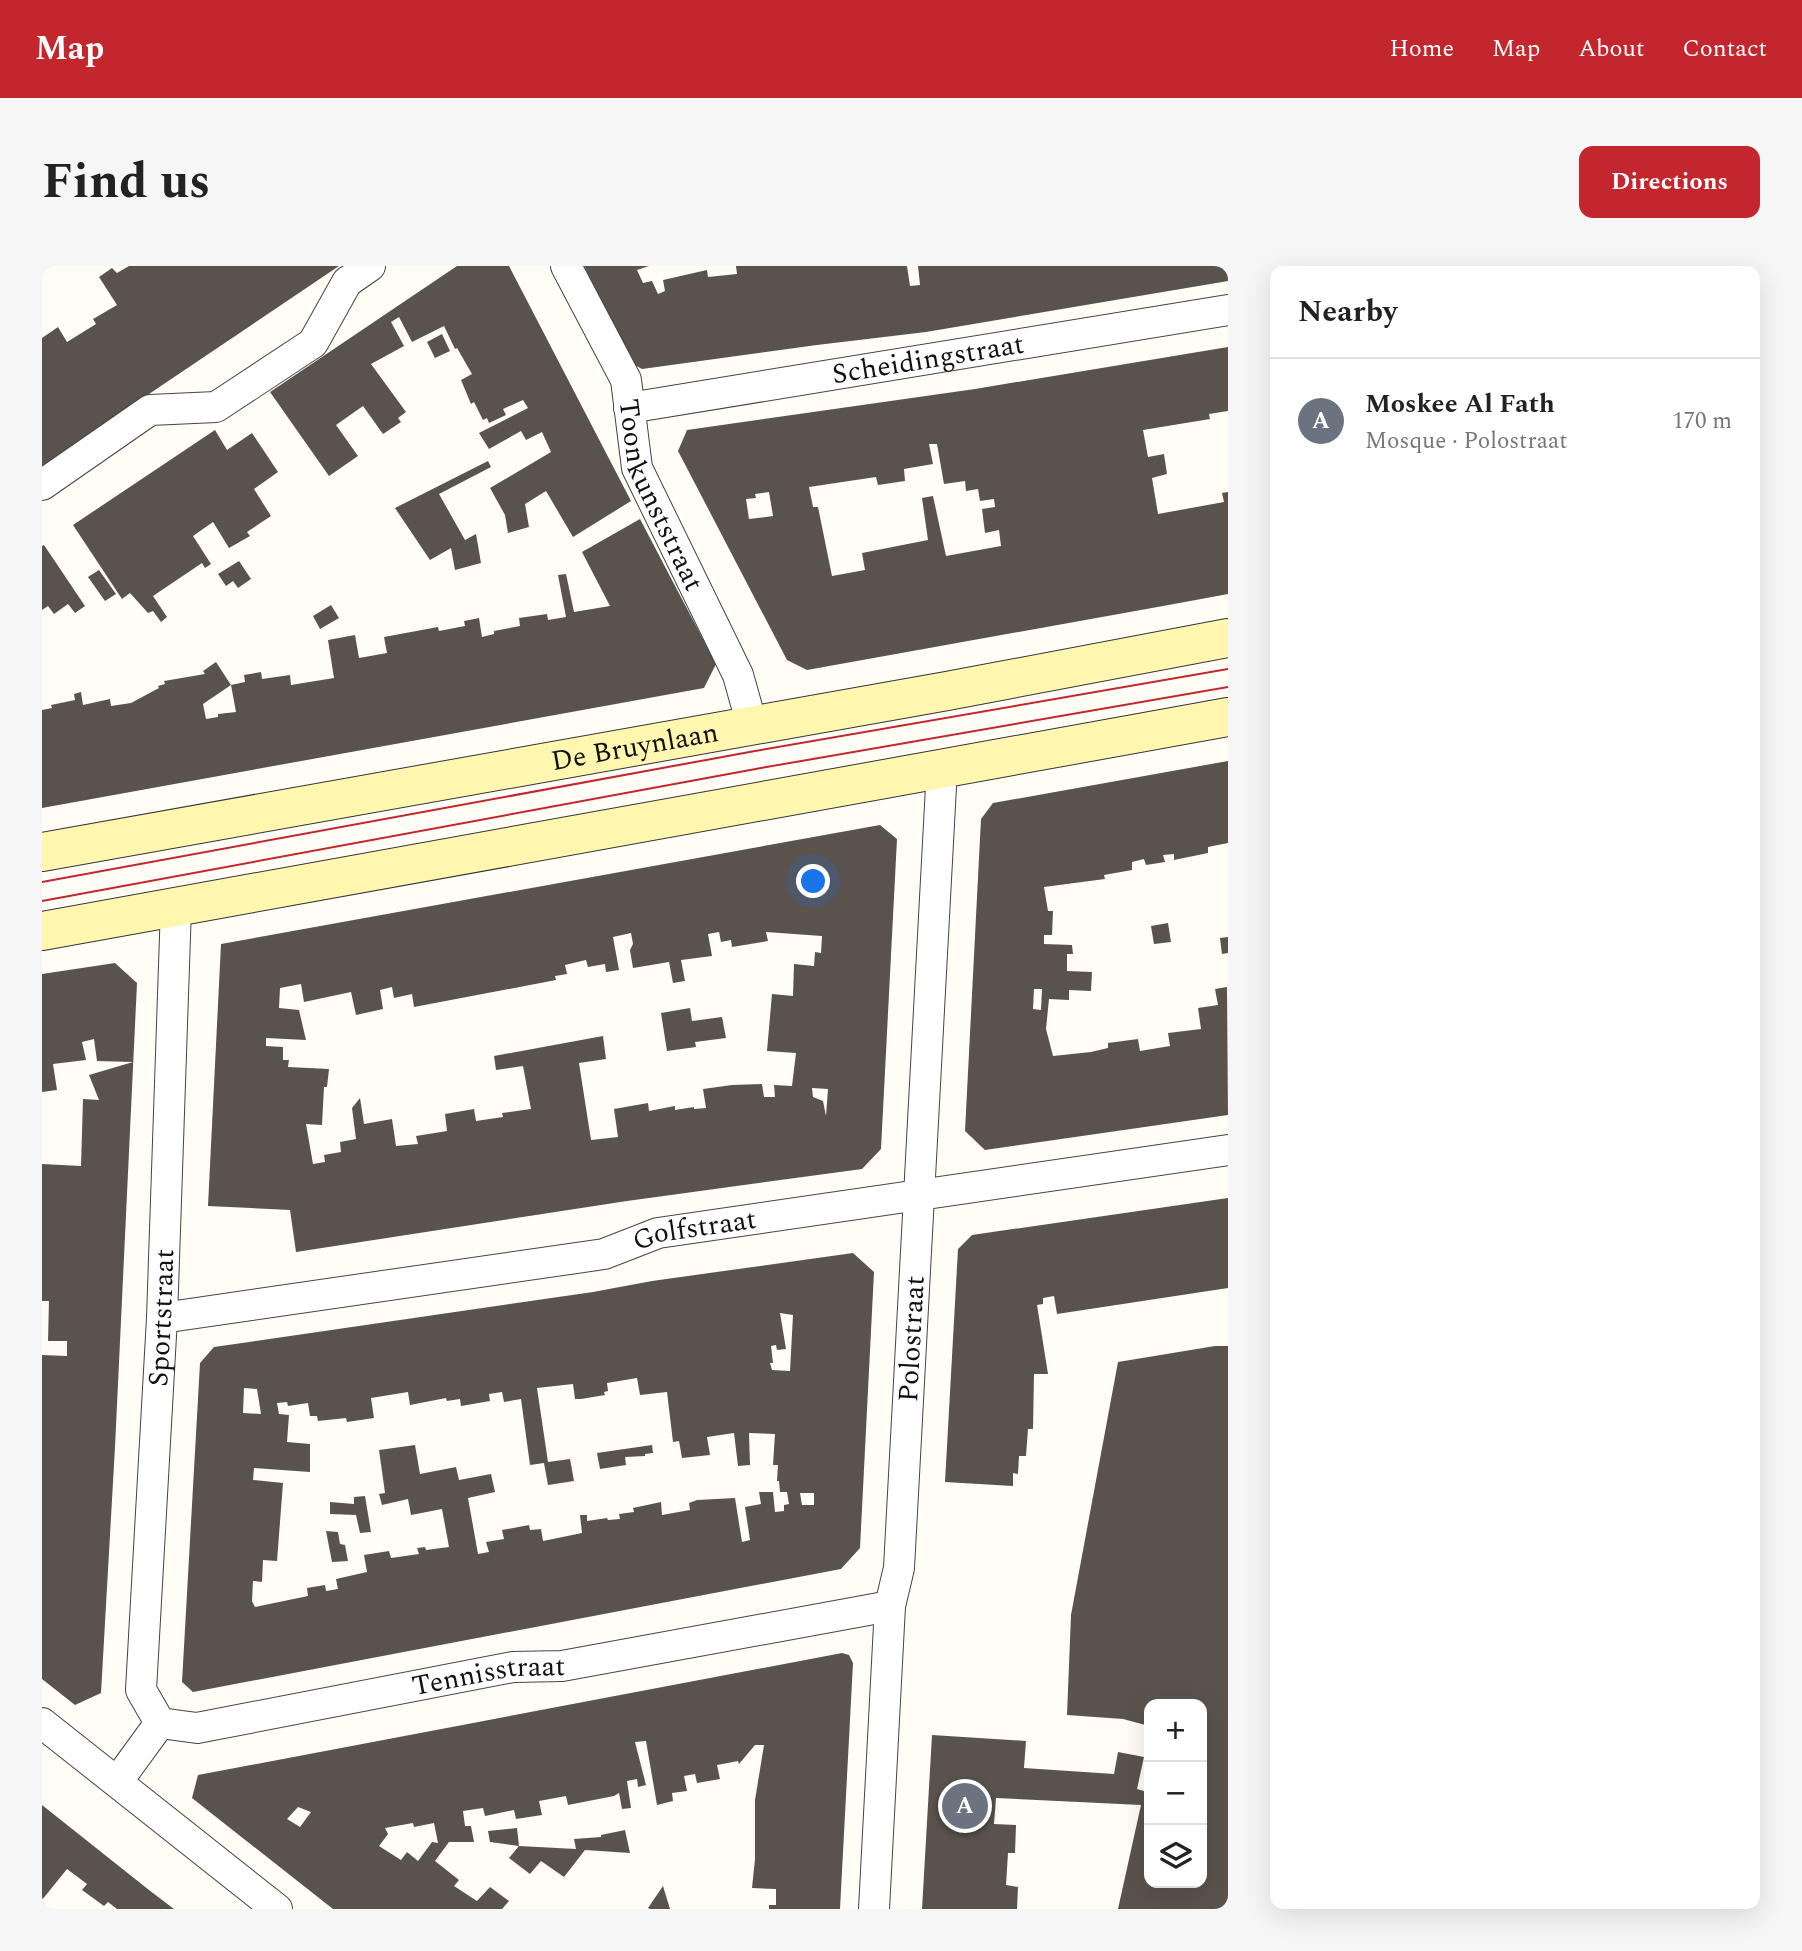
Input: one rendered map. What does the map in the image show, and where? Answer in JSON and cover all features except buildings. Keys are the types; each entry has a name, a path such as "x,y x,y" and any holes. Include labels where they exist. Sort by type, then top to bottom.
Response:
{"main road":[{"name":"De Bruynlaan","path":"42,852 1228,638"},
{"path":"42,931 1228,717"}],"street":[{"path":"42,485 150,410 216,407 313,343 347,282 370,266"},
{"name":"Toonkunststraat","path":"566,266 626,380 637,467 738,675 752,725"},
{"name":"Scheidingstraat","path":"629,408 1228,310"},
{"name":"Polostraat","path":"874,1909 890,1606 899,1568 942,768"},
{"name":"Sportstraat","path":"160,1723 141,1690 162,1318 176,906"},
{"name":"Golfstraat","path":"162,1318 604,1254 658,1233 1228,1150"},
{"name":"Tennisstraat","path":"160,1723 197,1728 513,1667 562,1666 890,1606"},
{"path":"42,1723 277,1909"},
{"path":"117,1782 160,1723"}],"tram line":[{"path":"42,882 755,751 1228,669"},
{"path":"42,901 761,768 1228,687"}],"place":[{"name":"Moskee Al Fath","path":"965,1806"}]}
